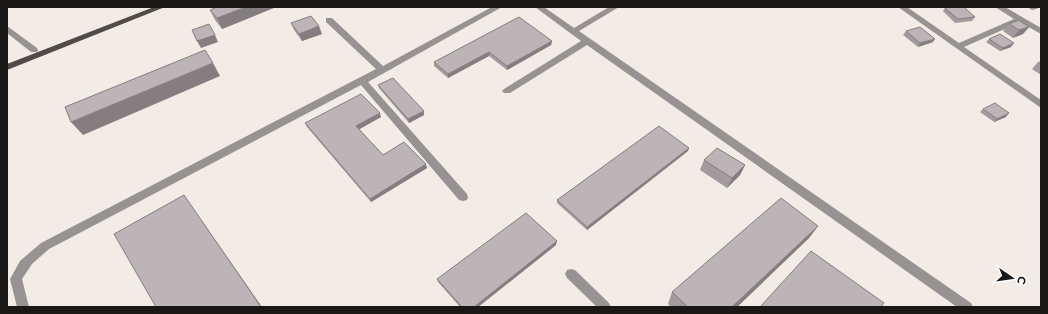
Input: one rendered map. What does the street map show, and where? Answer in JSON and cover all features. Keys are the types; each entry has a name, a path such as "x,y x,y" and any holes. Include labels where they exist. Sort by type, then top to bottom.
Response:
{"main road":[{"path":"7,60 145,7"},
{"path":"7,67 161,7"}],"street":[{"path":"23,307 16,279 20,271 34,253 362,81 498,7"},
{"path":"539,7 966,307"},
{"path":"574,31 615,7"},
{"path":"902,7 1041,105"},
{"path":"999,7 1041,31"},
{"path":"959,46 1020,19"},
{"path":"329,20 382,70"},
{"path":"7,29 34,50"},
{"path":"507,91 587,41"},
{"path":"362,81 463,196"},
{"path":"571,274 605,307"}],"building":[{"path":"217,7 246,7 217,18 210,10"},
{"path":"964,7 975,17 958,19 945,8"},
{"path":"311,16 319,26 299,34 291,23"},
{"path":"519,17 552,41 507,66 489,52 448,74 434,62"},
{"path":"1019,20 1029,27 1019,30 1009,24"},
{"path":"209,24 215,35 197,41 192,30"},
{"path":"920,27 935,39 920,43 906,31"},
{"path":"1000,34 1014,43 1003,48 989,39"},
{"path":"205,50 213,63 71,122 65,107"},
{"path":"393,78 424,111 408,119 378,85"},
{"path":"361,94 380,113 356,126 383,155 404,142 426,164 370,199 305,123"},
{"path":"995,103 1009,113 997,119 983,109"},
{"path":"659,126 689,148 587,227 557,200"},
{"path":"717,148 745,165 732,178 704,160"},
{"path":"184,195 261,307 156,307 114,234"},
{"path":"781,198 818,226 732,307 688,307 672,292"},
{"path":"526,213 557,241 474,307 462,307 437,279"},
{"path":"811,251 884,303 881,307 760,307"}]}
